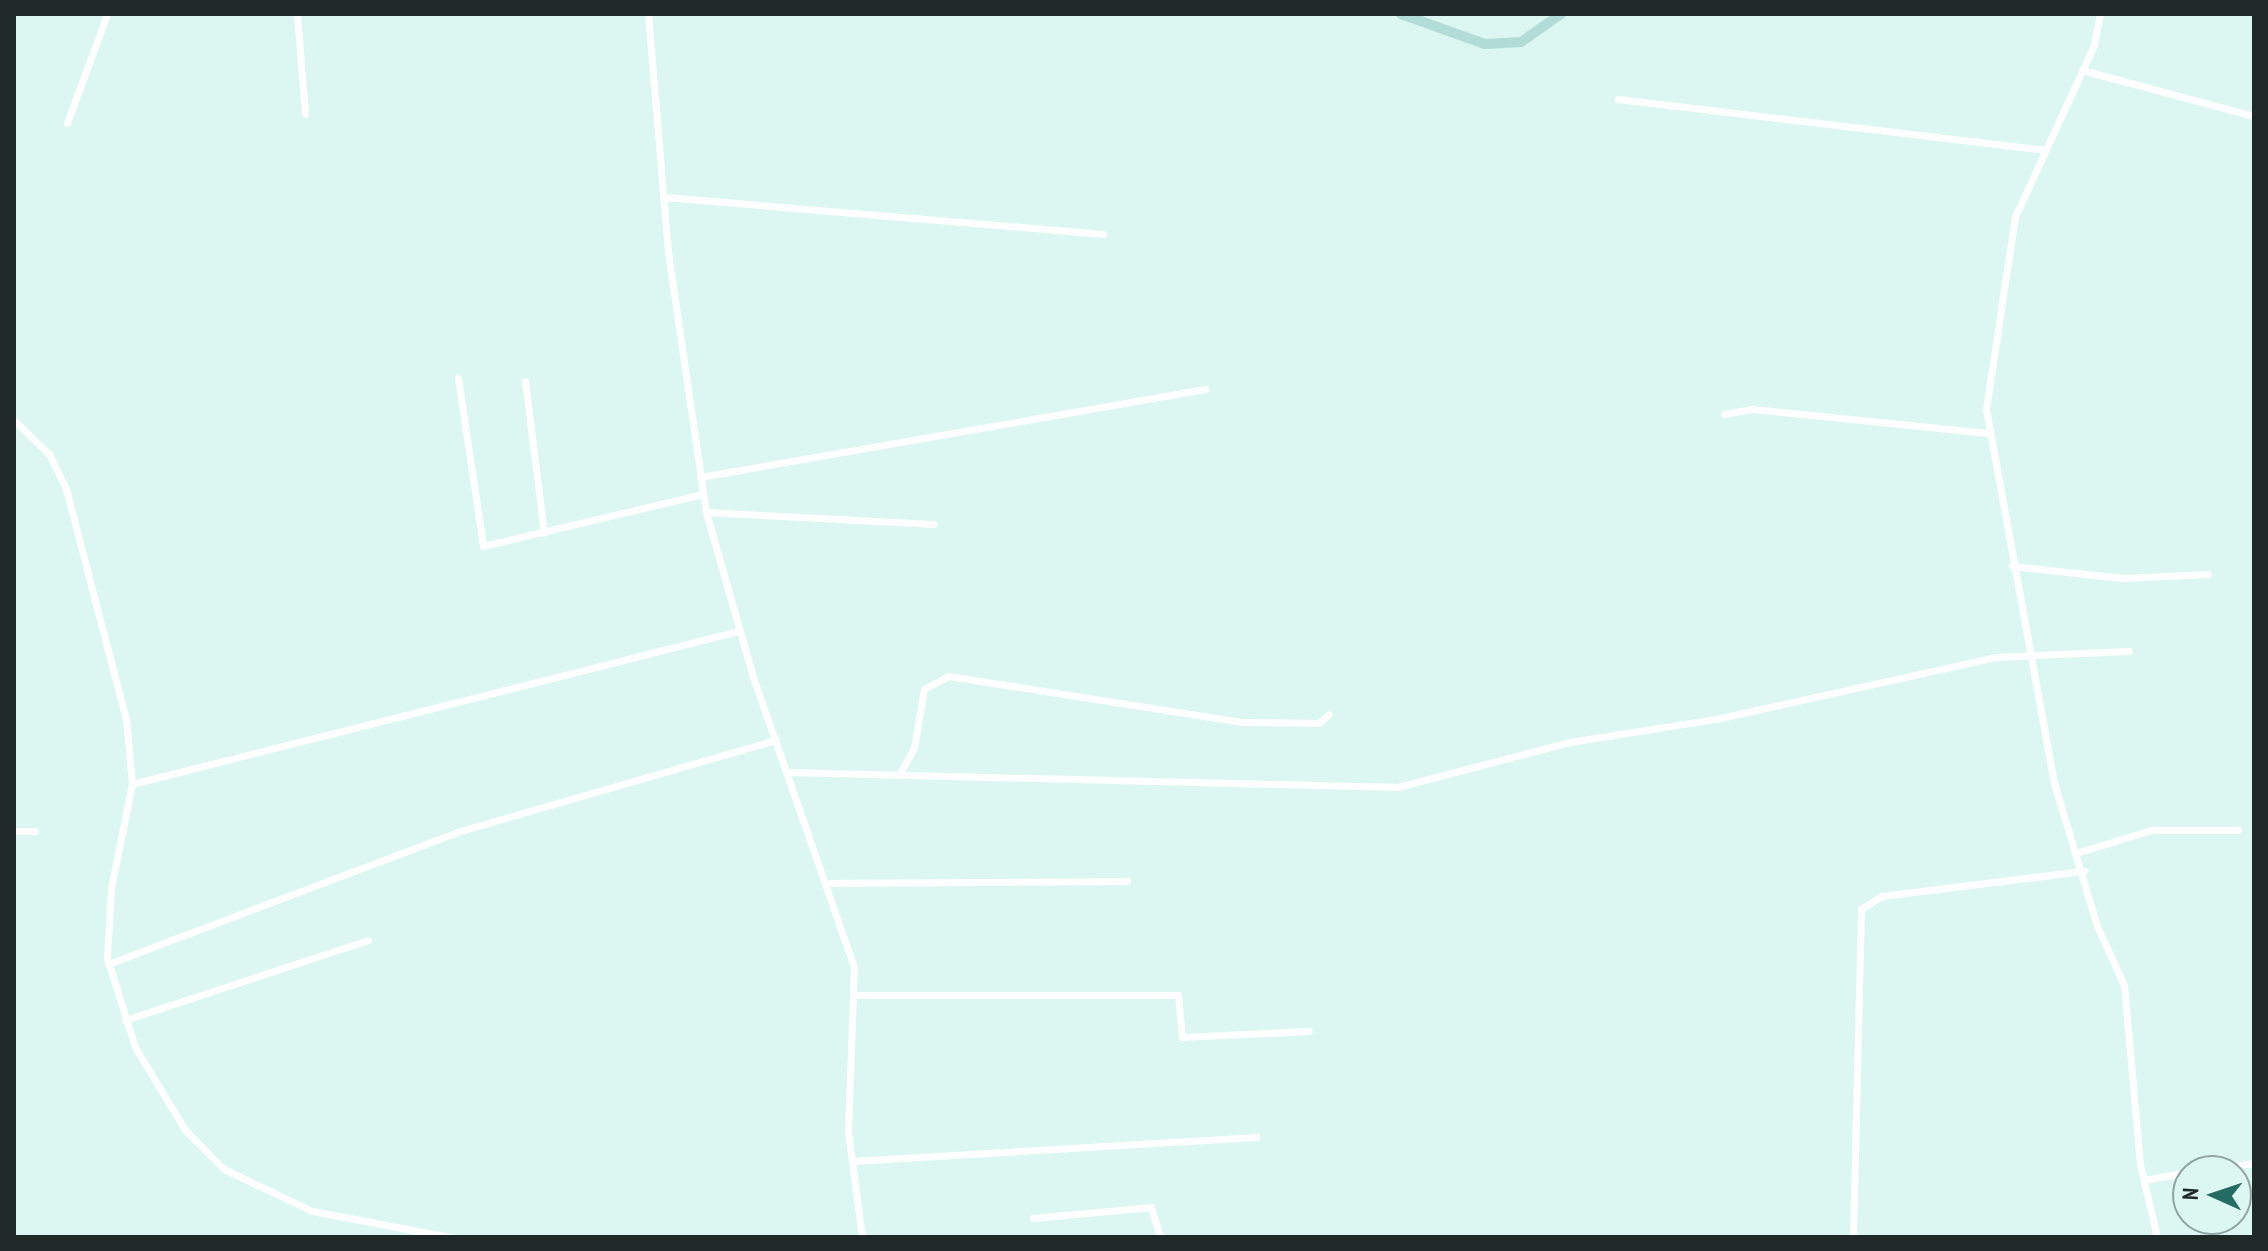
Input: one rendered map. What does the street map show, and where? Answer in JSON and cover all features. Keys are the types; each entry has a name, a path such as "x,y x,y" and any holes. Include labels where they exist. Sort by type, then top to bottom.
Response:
{"street":[{"path":"67,123 107,14"},
{"path":"297,14 305,114"},
{"path":"648,14 664,197 706,512 739,631 854,967 852,1161 862,1237"},
{"path":"1401,14 1485,44 1521,42 1561,14"},
{"path":"2100,14 2082,70 2009,243 1988,433 2029,656 2076,853 2084,871 2097,926 2124,985 2144,1180 2157,1237"},
{"path":"2082,70 2254,116"},
{"path":"1618,99 2046,150"},
{"path":"664,197 1103,234"},
{"path":"458,378 483,546 703,494"},
{"path":"525,381 544,533"},
{"path":"700,477 1205,389"},
{"path":"1724,414 1752,409 1988,433"},
{"path":"14,420 49,454 75,515 126,719 132,784 111,888 108,964 125,1020 169,1107 224,1169 312,1211 450,1237"},
{"path":"706,512 934,524"},
{"path":"2012,566 2123,578 2208,574"},
{"path":"132,784 739,631"},
{"path":"788,772 1398,787 1570,742 1716,719 1995,657 2129,651"},
{"path":"900,773 914,748 924,689 948,676 1242,722 1319,723 1329,714"},
{"path":"108,964 457,832 776,740"},
{"path":"2076,853 2151,830 2238,830"},
{"path":"14,831 35,831"},
{"path":"1853,1237 1861,909 1882,896 2084,871"},
{"path":"826,883 1127,881"},
{"path":"125,1020 368,940"},
{"path":"853,995 1178,995 1182,1037 1309,1031"},
{"path":"852,1161 1256,1137"},
{"path":"2144,1180 2172,1175"},
{"path":"1033,1218 1151,1207 1160,1237"}]}
